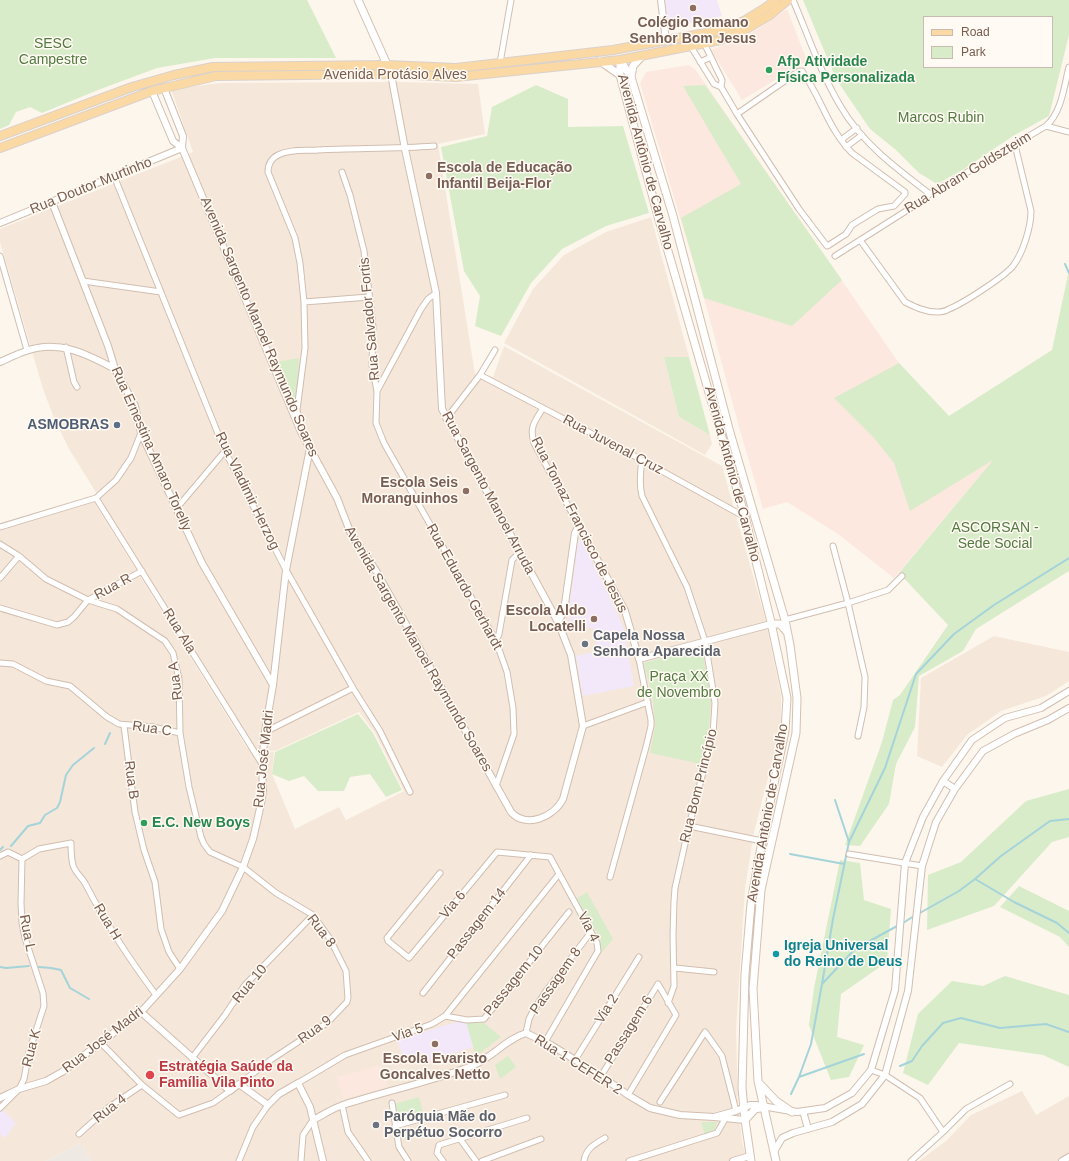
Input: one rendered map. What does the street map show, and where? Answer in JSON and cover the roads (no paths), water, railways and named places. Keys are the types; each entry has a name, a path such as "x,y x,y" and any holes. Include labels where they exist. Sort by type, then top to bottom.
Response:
{"main road":[{"path":"358,0 391,74"},
{"name":"Avenida Protásio Alves","path":"0,136 132,87 174,75 213,67 387,65 456,68 613,50 722,30 744,21 776,0"},
{"name":"Avenida Protásio Alves","path":"0,148 152,91 216,76 391,74 456,77 620,60 721,40 748,28 770,15 788,0"},
{"path":"613,50 620,60 625,54 635,47"},
{"path":"631,77 633,66 642,56"},
{"name":"Avenida Antônio de Carvalho","path":"620,60 620,75 744,517 768,608 787,698 785,731 762,841 751,903 746,974 742,1088 743,1107 751,1158"},
{"name":"Avenida Antônio de Carvalho","path":"620,60 631,77 676,226 730,429 788,634 797,698 796,733 762,890 754,989 758,1081 775,1150 776,1161"},
{"path":"600,62 620,75"},
{"path":"132,87 164,88"},
{"path":"660,220 673,216"},
{"path":"663,230 676,226"},
{"path":"768,608 774,619 784,620"},
{"path":"771,624 780,624 788,634"},
{"path":"758,1081 776,1100 792,1112"},
{"path":"745,1120 755,1109 764,1107"}],"street":[{"path":"500,63 511,0"},
{"path":"661,0 666,41"},
{"path":"794,0 828,82 841,108 862,135 894,167 930,194"},
{"path":"704,43 722,80 721,87"},
{"path":"690,46 714,84 721,87 737,114 799,209 827,246 845,235 852,225 878,209 894,206 905,193 846,147 834,131 802,71 799,71 737,114"},
{"path":"700,62 711,57"},
{"name":"Rua Abram Goldszteim","path":"835,256 917,204 930,194 1046,126 1057,114 1069,66"},
{"name":"Rua Sargento Manoel Arruda","path":"391,74 405,149 436,293 442,410 558,622 571,655 583,726 563,799 559,807"},
{"name":"Avenida Sargento Manoel Raymundo Soares","path":"164,88 183,136 182,148 301,432 337,498 351,534 375,569 511,812 519,819 526,820 548,816 559,807"},
{"name":"Avenida Sargento Manoel Raymundo Soares","path":"152,91 173,141 182,148"},
{"path":"1046,126 1069,132"},
{"path":"841,140 857,128"},
{"path":"846,147 862,135"},
{"path":"860,240 905,302 920,309 937,312 948,310 961,303 992,283 1012,267 1028,232 1031,221 1031,211 1015,145"},
{"path":"301,432 297,410 305,348 304,302 297,246 268,172 268,167 273,157 286,152 348,149 405,149 434,146"},
{"name":"Rua Doutor Murtinho","path":"0,224 182,148"},
{"name":"Rua Salvador Fortis","path":"342,172 350,195 364,251 373,327 372,365 377,392 376,423 384,444"},
{"name":"Rua Vladimir Herzog","path":"114,176 225,451 286,570 352,688 380,731 410,792"},
{"name":"Rua Ernestina Amaro Torelly","path":"52,202 108,346 115,369 135,406 141,434 202,563 273,685"},
{"path":"0,256 27,350"},
{"path":"83,281 161,292"},
{"path":"377,392 421,309 428,299 436,293"},
{"path":"304,302 369,297"},
{"path":"0,362 27,350 52,346 66,347 92,356 115,369"},
{"path":"66,347 74,382 77,387"},
{"path":"446,419 480,375 495,350"},
{"name":"Rua Juvenal Cruz","path":"480,375 642,460 744,517"},
{"name":"Rua Tomaz Francisco de Jesus","path":"543,408 532,427 532,439 625,611 639,659 648,702 651,726 610,876"},
{"path":"0,527 96,498 116,480 132,458 141,434"},
{"name":"Rua Eduardo Gerhardt","path":"384,444 496,641 507,672 513,708 514,734 496,786"},
{"name":"Rua José Madri","path":"0,1098 19,1089 46,1082 62,1072 141,1012 180,969 222,911 243,867 253,839 261,804 263,790 262,764 265,732 273,685 286,570 310,448"},
{"path":"176,509 225,451"},
{"name":"Rua Bom Princípio","path":"642,460 640,474 642,496 687,587 705,641 715,702 713,734 689,826 674,901 674,986 668,1003"},
{"name":"Rua Ala","path":"96,498 262,764"},
{"path":"558,622 564,611 575,533 579,526"},
{"name":"Rua A","path":"0,544 19,556 46,579 88,600 116,609 165,641 173,653 178,679 180,733 189,787 203,841 210,852 243,867"},
{"path":"833,546 865,677 864,707 858,736"},
{"path":"496,641 499,634 512,560 520,552"},
{"path":"0,578 19,556"},
{"name":"Rua R","path":"0,608 57,625 68,622 88,600 142,571"},
{"path":"784,620 848,603 888,590 902,576"},
{"path":"639,659 771,624"},
{"path":"0,663 13,664 46,681 70,686 106,717 124,726"},
{"path":"265,732 352,688"},
{"path":"944,1132 920,1098 885,1075 871,1070 895,990 905,863 923,817 943,781 972,740 1005,718 1041,708 1069,691"},
{"path":"583,726 648,702"},
{"path":"1041,708 1048,720"},
{"path":"775,1150 782,1138 808,1128 832,1122 862,1104 885,1075 908,991 922,866 936,822 955,789 983,751 1014,734 1048,720 1069,708"},
{"name":"Rua C","path":"124,726 153,727 180,733"},
{"name":"Rua B","path":"124,726 135,812 144,850 155,882 161,929 170,952 180,969"},
{"path":"943,781 955,789"},
{"path":"689,826 762,841"},
{"name":"Rua H","path":"22,859 39,849 71,843 72,864 85,883 99,911 117,940 156,995"},
{"path":"0,856 8,852 22,859"},
{"name":"Via 4","path":"497,852 550,857 597,944 598,954 545,1042"},
{"name":"Via 6","path":"440,873 387,938 388,941 409,958 497,852"},
{"path":"849,854 922,866"},
{"name":"Passagem 14","path":"422,993 531,855"},
{"name":"Rua L","path":"22,859 22,923 25,938 43,993 44,1006"},
{"name":"Rua 8","path":"243,867 276,893 313,916 330,939 346,971 347,1002"},
{"name":"Via 5","path":"239,1161 253,1127 268,1105 279,1094 345,1055 432,1024 445,1016 559,874"},
{"name":"Passagem 10","path":"445,1016 467,1020 484,1019 569,912"},
{"name":"Rua 10","path":"192,1058 226,1015 245,985 313,916"},
{"name":"Passagem 8","path":"526,1034 529,1019 546,991 591,932"},
{"name":"Via 2","path":"575,1060 639,957"},
{"path":"675,968 714,972"},
{"name":"Passagem 6","path":"601,1076 658,984 668,1003"},
{"name":"Rua 9","path":"142,1085 179,1115 213,1103 272,1058 327,1023 347,1002"},
{"path":"628,1095 676,1015 668,1003"},
{"name":"Rua K","path":"19,1089 24,1079 30,1052 44,1006"},
{"path":"141,1012 230,1091"},
{"path":"660,1102 704,1032 722,1056 736,1111"},
{"name":"Rua 1 CEFER 2","path":"313,1120 342,1105 484,1061 514,1038 526,1034 545,1042 601,1076 628,1095 655,1110 680,1115 714,1117 725,1116 745,1120"},
{"path":"101,1043 142,1085"},
{"name":"Rua 1 CEFER 2","path":"725,1116 743,1107 756,1105 792,1112 803,1112 825,1108 852,1093 871,1070"},
{"path":"298,1083 310,1108 323,1161"},
{"path":"239,1084 268,1105"},
{"path":"911,1161 944,1132 966,1109 1010,1084"},
{"name":"Rua 4","path":"79,1134 108,1108 142,1085"},
{"path":"0,1108 19,1089"},
{"path":"396,1126 505,1095"},
{"path":"392,1103 399,1147 408,1161"},
{"path":"342,1105 348,1132 368,1161"},
{"path":"803,1112 808,1128"},
{"path":"629,1161 717,1133 725,1116"},
{"path":"443,1161 437,1152 439,1146 526,1118"},
{"path":"301,1161 303,1134 313,1120"},
{"path":"482,1161 541,1138"},
{"path":"584,1161 587,1151 605,1138"},
{"path":"460,1139 476,1161"},
{"path":"1062,1161 1069,1157"},
{"path":"733,1161 751,1158"}],"waterway":[{"path":"1065,264 1069,273"},
{"path":"822,984 833,919 849,842 885,768 916,674 954,634 994,605 1069,558"},
{"path":"105,744 110,733"},
{"path":"11,846 28,826 40,823 45,815 57,808 60,802 66,775 73,765 94,748"},
{"path":"835,800 849,842"},
{"path":"918,914 959,891 1001,856 1050,821 1069,819"},
{"path":"0,850 3,847"},
{"path":"790,854 844,864"},
{"path":"975,879 1014,902 1057,923 1069,933"},
{"path":"903,923 914,916"},
{"path":"791,1094 811,1044 822,984 855,949 899,925"},
{"path":"0,967 6,968 29,966"},
{"path":"39,967 61,970 70,988 89,999"},
{"path":"900,1066 912,1061 922,1046 943,1023 961,1018 1000,1028 1046,1024 1069,1032"},
{"path":"799,1077 864,1054"}],"place":[{"name":"Colégio Romano Senhor Bom Jesus","path":"693,8"},
{"name":"Afp Atividade Física Personalizada","path":"769,70"},
{"name":"Escola de Educação Infantil Beija-Flor","path":"429,176"},
{"name":"ASMOBRAS","path":"117,425"},
{"name":"Escola Seis Moranguinhos","path":"466,491"},
{"name":"Escola Aldo Locatelli","path":"594,619"},
{"name":"Capela Nossa Senhora Aparecida","path":"585,644"},
{"name":"E.C. New Boys","path":"144,823"},
{"name":"Igreja Universal do Reino de Deus","path":"776,954"},
{"name":"Escola Evaristo Goncalves Netto","path":"435,1044"},
{"name":"Estratégia Saúde da Família Vila Pinto","path":"150,1075"},
{"name":"Paróquia Mãe do Perpétuo Socorro","path":"376,1125"}],"park label":[{"name":"SESC Campestre","path":"53,52"},
{"name":"Marcos Rubin","path":"941,118"},
{"name":"ASCORSAN - Sede Social","path":"995,536"},
{"name":"Praça XX de Novembro","path":"679,686"}]}
